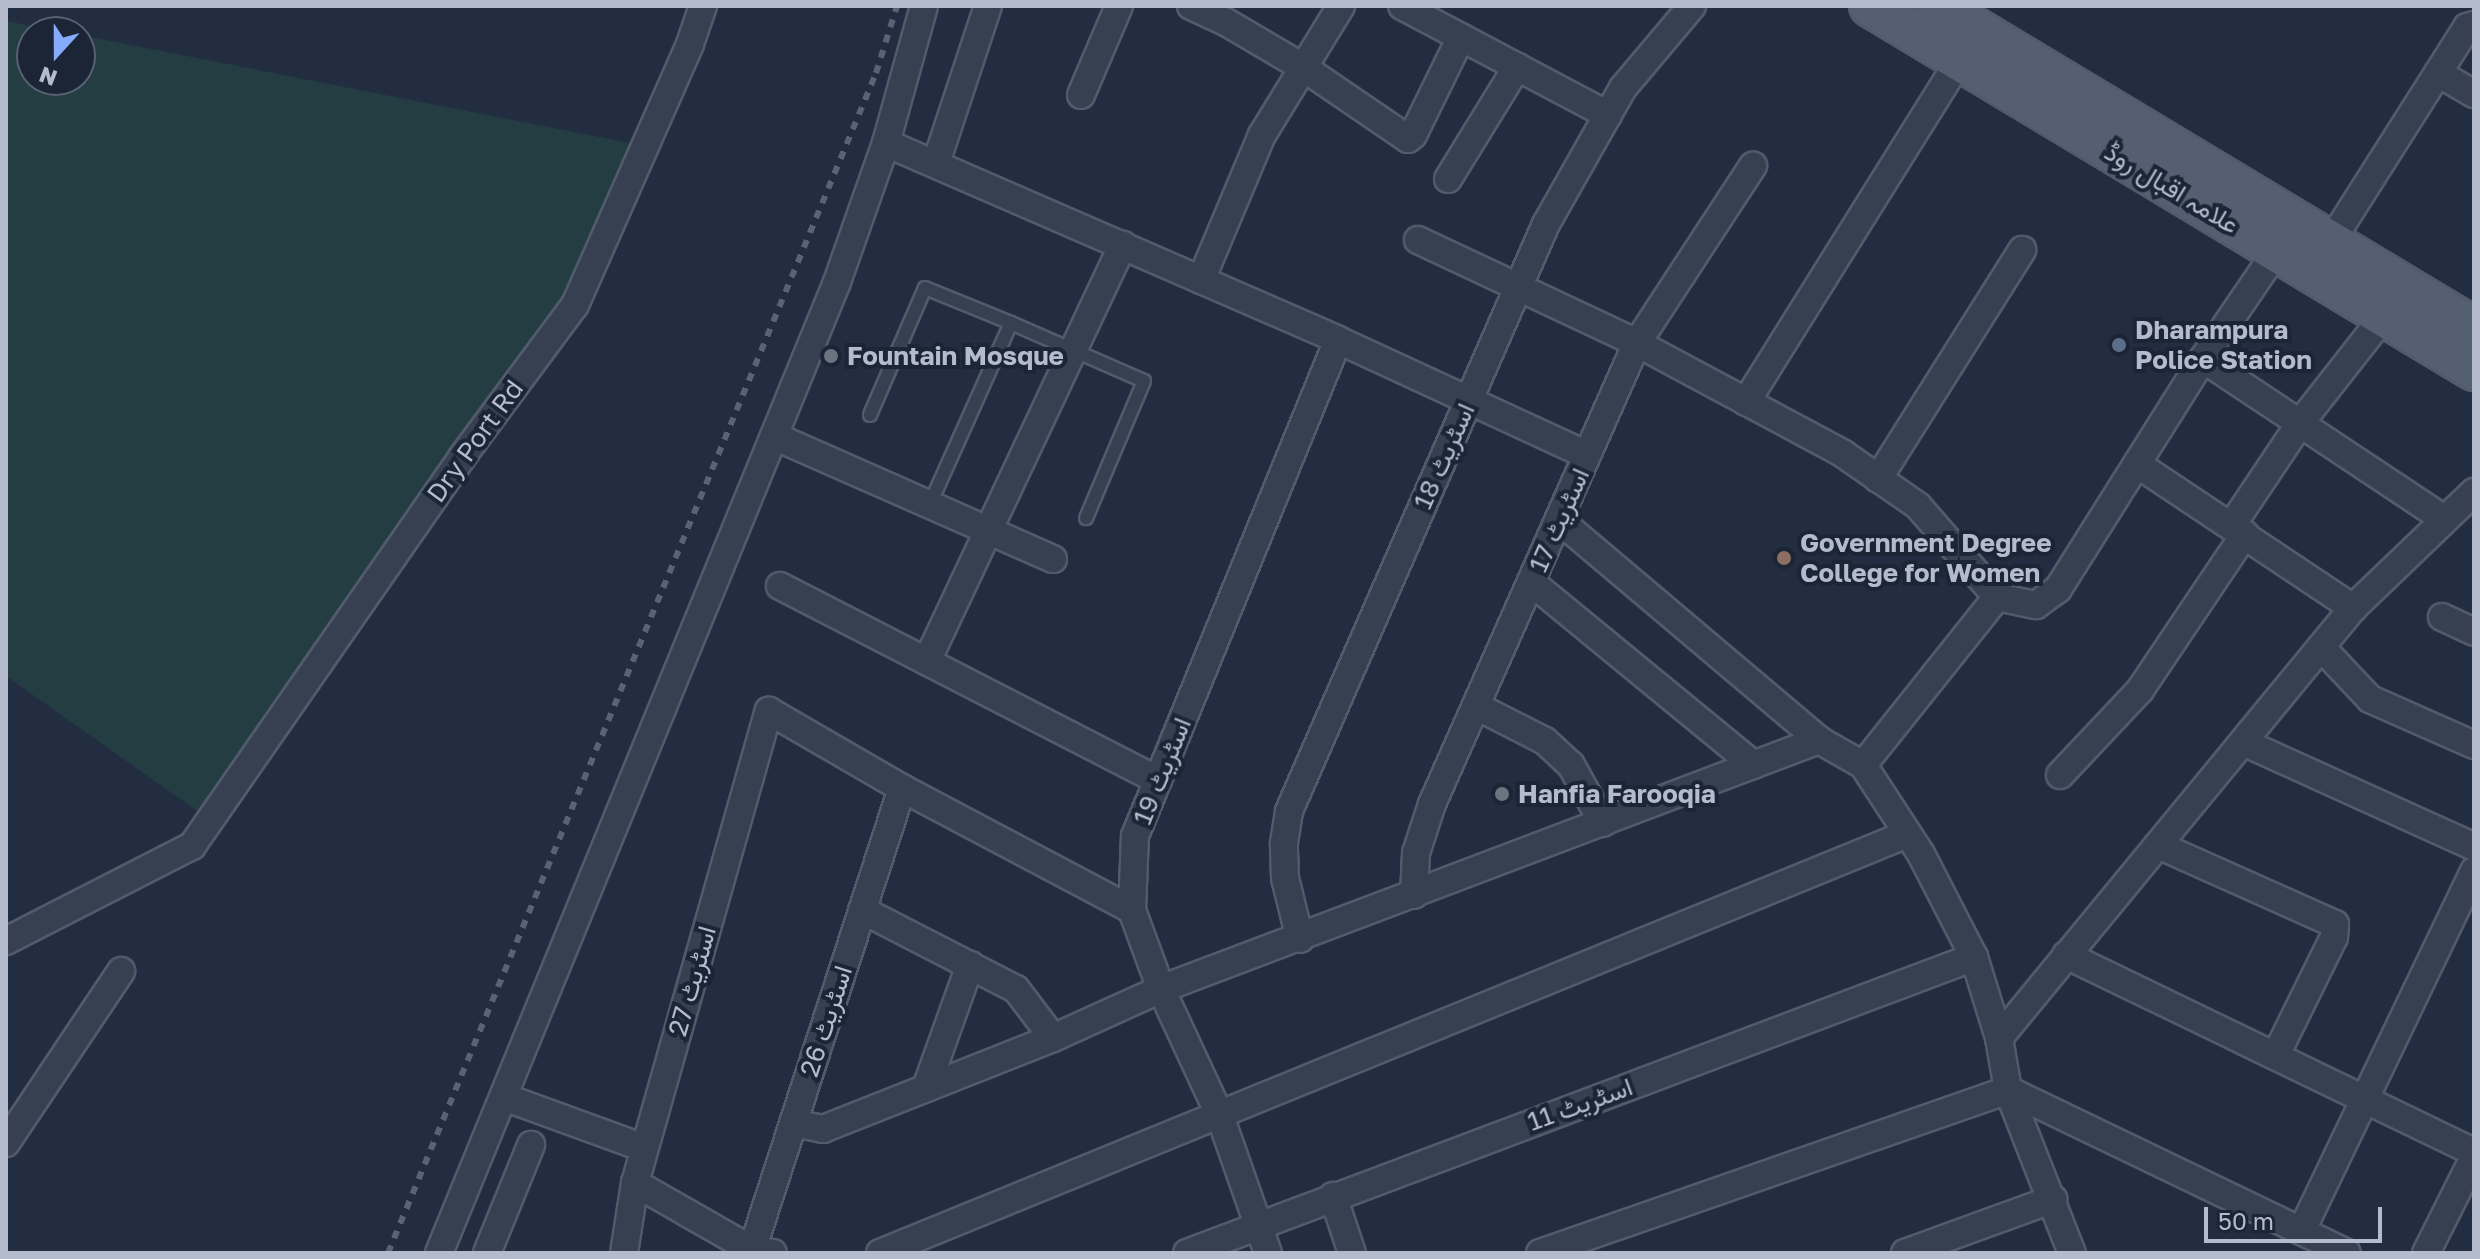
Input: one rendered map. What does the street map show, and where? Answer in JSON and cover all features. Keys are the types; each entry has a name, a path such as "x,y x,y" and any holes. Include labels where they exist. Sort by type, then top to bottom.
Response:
{"main road":[{"name":"علامہ اقبال روڈ","path":"1870,6 1963,24 2330,243 2470,347"},
{"name":"علامہ اقبال روڈ","path":"1963,24 2276,252 2384,316 2470,347"}],"street":[{"name":"Dry Port Rd","path":"6,941 192,846 462,457 575,305 690,44 703,6"},
{"path":"439,1253 837,282 886,143 924,6"},
{"path":"936,163 988,6"},
{"path":"1081,95 1119,6"},
{"path":"1191,6 1304,68 1408,139 1413,135 1461,37"},
{"path":"1201,280 1262,135 1341,6"},
{"path":"1402,6 1608,115"},
{"name":"اسٹریٹ 18","path":"1300,939 1285,878 1284,843 1289,811 1546,224 1623,88 1692,6"},
{"path":"1746,402 1963,24"},
{"path":"2330,243 2470,26"},
{"path":"1448,179 1517,67"},
{"path":"2438,73 2474,94"},
{"path":"886,143 1338,340 1587,455"},
{"name":"اسٹریٹ 17","path":"1414,895 1416,853 1428,816 1637,343 1753,166"},
{"path":"1418,240 1637,343 1842,453 1918,506 1997,597 2036,605 2058,589 2203,359 2276,252"},
{"path":"927,661 1123,245"},
{"path":"1878,479 2022,250"},
{"path":"2060,775 2140,690 2239,530 2301,422 2384,316"},
{"name":"اسٹریٹ 19","path":"1268,1253 1220,1116 1161,989 1132,910 1135,836 1338,340"},
{"path":"2203,359 2444,519"},
{"path":"774,436 1053,559"},
{"path":"2137,464 2353,608"},
{"path":"1999,1038 2353,608 2474,492"},
{"path":"1559,520 1819,740 1863,765 1907,834 1974,957 1999,1038 2008,1090 2072,1253"},
{"path":"1531,582 1754,765"},
{"path":"780,586 1158,780"},
{"path":"1863,765 1997,597"},
{"path":"2442,617 2474,632"},
{"path":"2321,647 2370,699 2474,745"},
{"path":"1476,706 1545,741 1571,765 1603,823"},
{"name":"اسٹریٹ 27","path":"624,1253 644,1148 769,711 902,788"},
{"path":"793,1123 823,1129 1053,1038 1161,989 1300,939 1819,740"},
{"path":"2243,742 2474,847"},
{"path":"902,788 1132,910"},
{"name":"اسٹریٹ 26","path":"759,1252 793,1123 902,788"},
{"path":"880,1253 1907,834"},
{"path":"2158,845 2335,924 2334,937 2276,1055"},
{"path":"2302,1230 2474,871"},
{"path":"862,910 1016,989 1053,1038"},
{"path":"2066,955 2366,1098 2474,1155 2426,1253"},
{"name":"اسٹریٹ 11","path":"1187,1253 1974,957"},
{"path":"926,1088 970,965"},
{"path":"6,1143 121,971"},
{"path":"1540,1253 2008,1090 2347,1253"},
{"path":"512,1100 644,1148"},
{"path":"487,1253 531,1145"},
{"path":"635,1183 759,1252"},
{"path":"1333,1196 1352,1253"},
{"path":"1905,1253 2053,1199"}],"lane":[{"path":"870,415 925,288 1144,381 1086,518"},
{"path":"930,504 1011,323"}],"green space":[{"path":"6,21 16,23 16,96 96,96 96,38 645,146 575,305 210,820 6,676"}],"railway":[{"path":"388,1253 876,73 897,6"}],"place":[{"name":"Dharampura Police Station","path":"2119,345"},
{"name":"Fountain Mosque","path":"831,356"},
{"name":"Government Degree College for Women","path":"1784,558"},
{"name":"Hanfia Farooqia","path":"1502,794"}]}
